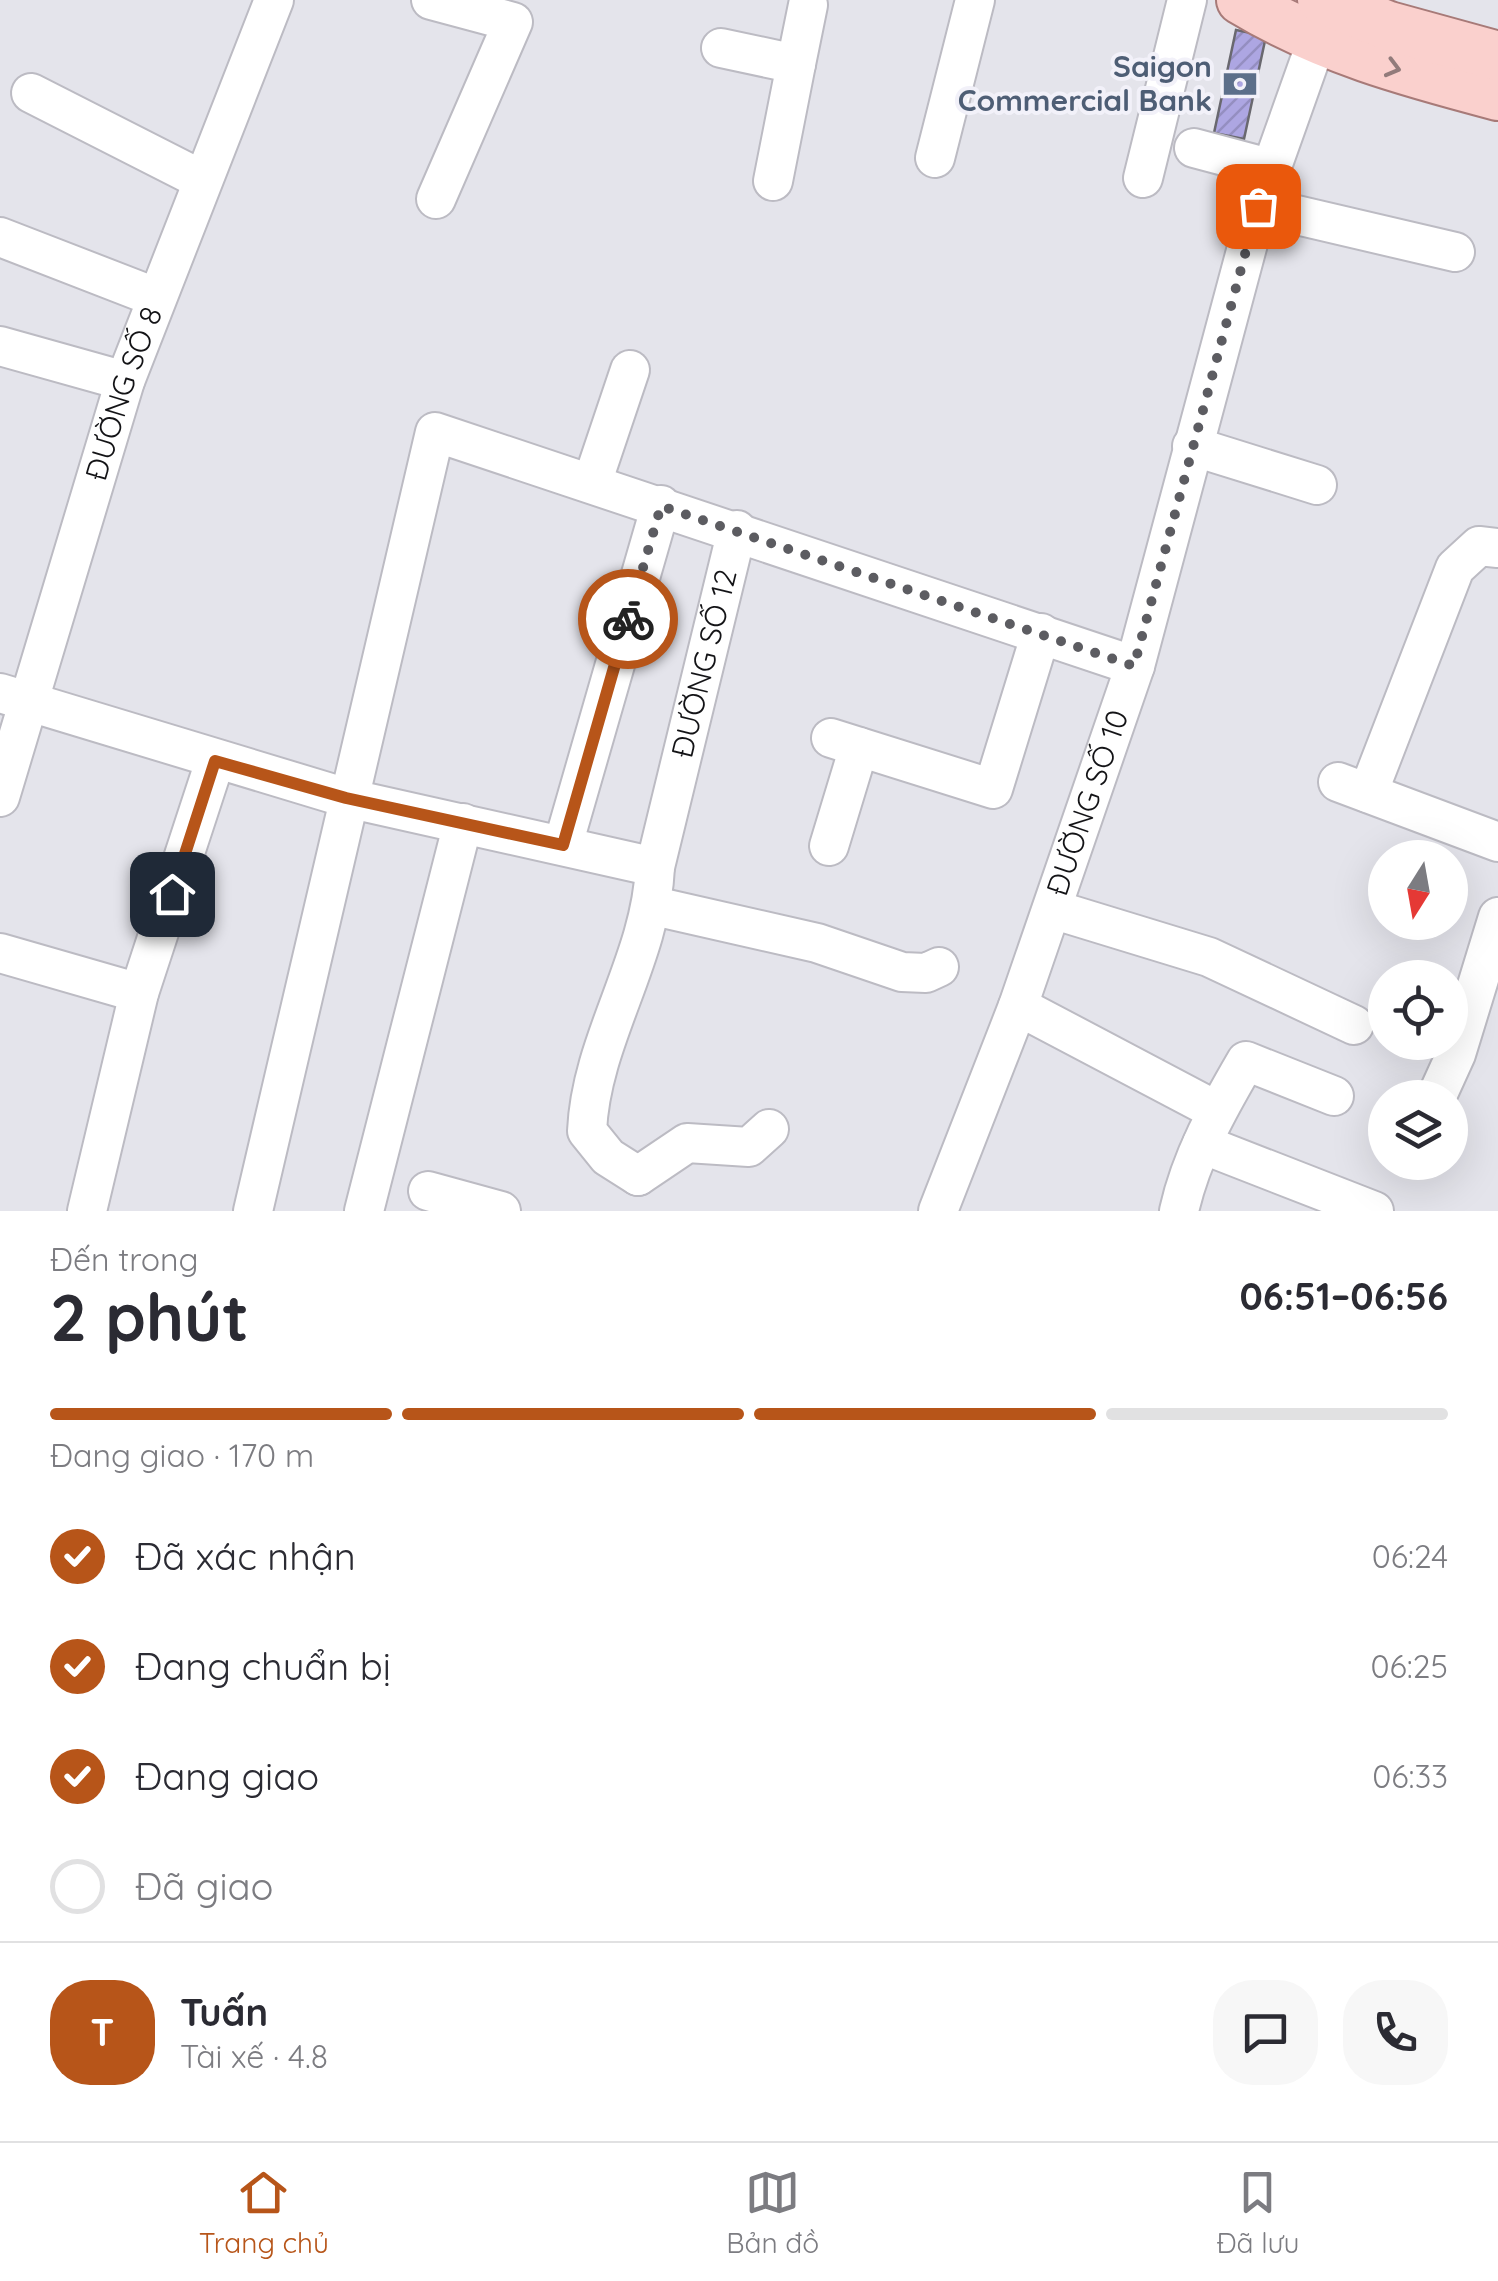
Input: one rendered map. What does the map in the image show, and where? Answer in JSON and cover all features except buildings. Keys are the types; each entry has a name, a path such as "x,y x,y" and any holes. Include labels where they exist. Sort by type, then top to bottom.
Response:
{"main road":[{"path":"1241,0 1389,26 1498,56"},
{"path":"1324,15 1356,58 1498,96"}],"street":[{"name":"ĐƯỜNG SỐ 8","path":"0,797 14,698 155,297 274,0"},
{"path":"431,0 513,22 436,199"},
{"path":"935,158 975,0"},
{"path":"1143,178 1187,0"},
{"path":"773,181 796,64 800,2"},
{"name":"ĐƯỜNG SỐ 10","path":"938,1211 1018,1006 1134,666 1269,168 1324,15"},
{"path":"720,48 796,64"},
{"path":"31,93 202,180"},
{"path":"1194,148 1269,168"},
{"path":"1258,206 1454,252"},
{"path":"0,237 155,297"},
{"path":"0,346 125,381"},
{"path":"592,482 630,370"},
{"name":"ĐƯỜNG SỐ 12","path":"346,798 436,432 737,530 656,868 654,906 589,1088 587,1132 634,1194"},
{"path":"1192,446 1318,485"},
{"path":"563,845 661,506"},
{"path":"737,530 1134,666"},
{"path":"1498,548 1479,546 1455,568 1353,788 1498,842"},
{"path":"829,846 845,743 993,789 1041,634"},
{"path":"14,698 346,798 656,868"},
{"path":"87,1211 140,993 215,761"},
{"path":"253,1211 346,798"},
{"path":"364,1211 464,823"},
{"path":"654,906 818,943 902,972 926,973 939,967"},
{"path":"1052,908 1209,957 1354,1025"},
{"path":"1444,1080 1456,1054 1498,916"},
{"path":"0,953 140,993"},
{"path":"1018,1006 1210,1128 1374,1211"},
{"path":"1179,1211 1210,1128 1246,1061 1334,1096"},
{"path":"634,1194 677,1146 749,1147 768,1129"},
{"path":"428,1191 501,1211"}],"way so far":[{"path":"628,619 661,506 1134,666 1258,206"}],"place":[{"name":"Saigon Commercial Bank","path":"1240,84"}],"route":[{"path":"172,894 215,761 346,798 563,845 628,619"}]}
